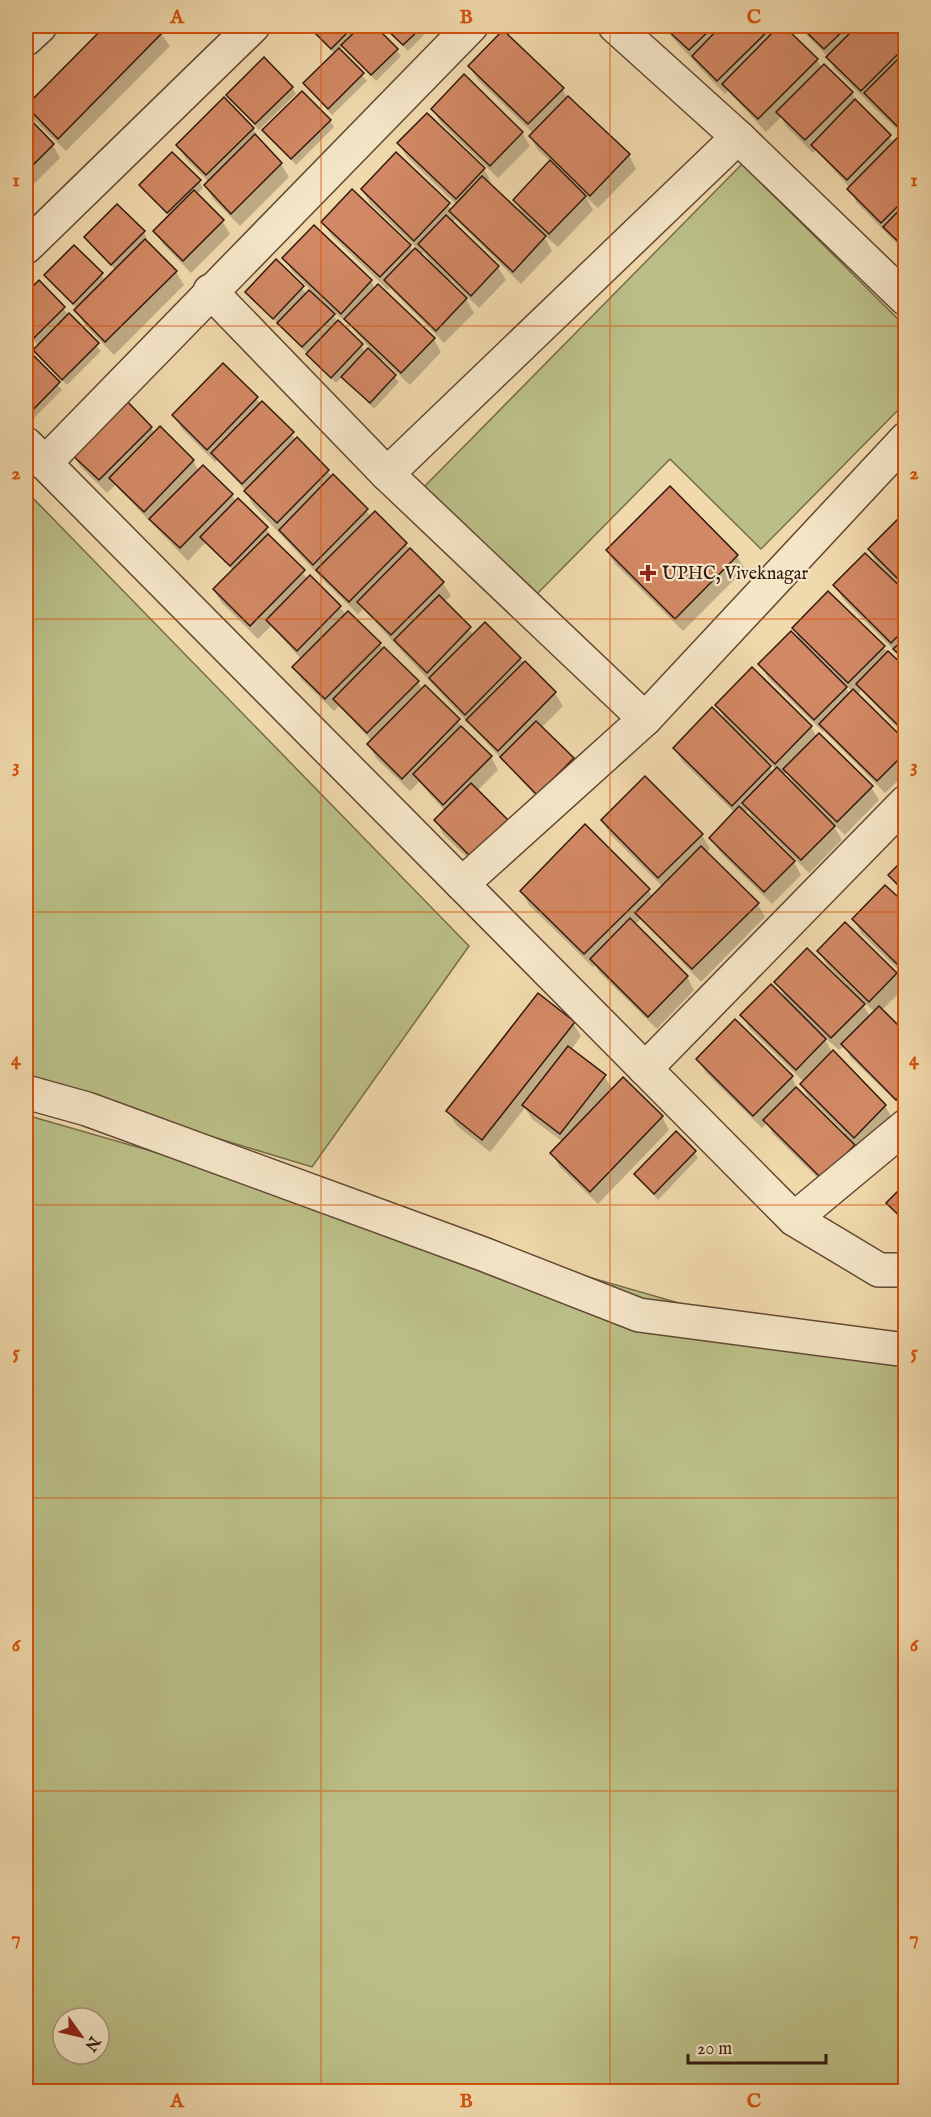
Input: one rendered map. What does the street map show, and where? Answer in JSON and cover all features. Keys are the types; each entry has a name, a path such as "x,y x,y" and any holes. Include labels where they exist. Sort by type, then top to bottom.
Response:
{"street":[{"path":"26,39 40,26"},
{"path":"26,247 253,26"},
{"path":"471,26 210,291 35,454 794,1219 879,1270 906,1269"},
{"path":"615,26 738,137 906,300"},
{"path":"387,474 738,137"},
{"path":"210,291 387,474 645,719"},
{"path":"462,884 645,719 906,439"},
{"path":"645,1069 906,802"},
{"path":"26,1092 87,1109 471,1250 639,1315 906,1350"},
{"path":"794,1219 906,1126"}],"green space":[{"path":"742,164 905,326 905,403 761,549 670,459 535,596 424,487"},
{"path":"26,491 469,946 312,1167 26,1080"},
{"path":"26,1115 894,1365 905,1366 905,2091 26,2091"}],"building":[{"path":"105,26 157,26 163,32 58,139 26,106"},
{"path":"308,26 354,26 331,49"},
{"path":"361,26 375,26 398,49 371,75 341,45"},
{"path":"383,26 423,26 403,45"},
{"path":"663,26 714,26 689,50"},
{"path":"721,26 773,26 717,81 692,56"},
{"path":"779,26 784,26 818,59 758,119 722,84"},
{"path":"800,26 848,26 824,49"},
{"path":"857,26 906,26 906,46 861,91 826,57"},
{"path":"503,30 564,88 528,124 468,66"},
{"path":"339,48 364,73 328,109 303,83"},
{"path":"906,51 906,121 899,128 864,93"},
{"path":"264,57 293,87 255,124 226,95"},
{"path":"824,64 853,92 805,140 776,112"},
{"path":"464,74 523,132 490,166 431,109"},
{"path":"302,91 331,120 291,159 262,130"},
{"path":"568,96 630,154 590,196 529,136"},
{"path":"224,97 254,128 206,175 176,145"},
{"path":"855,99 891,135 847,180 811,145"},
{"path":"427,113 485,168 456,199 397,143"},
{"path":"26,115 54,144 26,172"},
{"path":"255,134 282,163 231,214 204,185"},
{"path":"897,138 906,147 906,198 881,223 847,189"},
{"path":"172,152 201,180 167,213 139,185"},
{"path":"396,152 450,203 414,241 361,189"},
{"path":"550,160 586,196 549,234 513,200"},
{"path":"482,176 546,236 513,272 449,211"},
{"path":"352,189 411,245 380,277 321,222"},
{"path":"194,190 224,220 183,261 153,231"},
{"path":"906,203 906,249 883,227"},
{"path":"117,204 145,231 111,265 84,237"},
{"path":"446,215 499,266 471,296 418,244"},
{"path":"314,225 372,280 341,314 282,258"},
{"path":"145,239 177,271 105,342 74,310"},
{"path":"74,245 103,273 73,304 44,275"},
{"path":"415,248 467,298 436,331 384,280"},
{"path":"276,259 304,286 273,319 245,292"},
{"path":"39,280 65,307 33,339 26,331 26,293"},
{"path":"378,284 435,338 401,373 344,319"},
{"path":"309,290 335,314 302,347 277,323"},
{"path":"69,313 99,343 62,380 33,350"},
{"path":"338,320 363,344 331,378 306,354"},
{"path":"368,348 396,375 370,403 341,377"},
{"path":"31,353 60,382 26,417 26,358"},
{"path":"223,363 258,397 207,450 172,415"},
{"path":"124,398 152,427 99,480 70,453"},
{"path":"262,401 294,432 242,484 211,453"},
{"path":"160,426 194,460 144,512 109,478"},
{"path":"297,437 329,470 277,523 244,491"},
{"path":"203,465 233,494 180,548 149,519"},
{"path":"333,474 368,509 313,565 279,530"},
{"path":"670,486 738,555 675,619 606,550"},
{"path":"238,498 268,527 230,566 200,537"},
{"path":"375,511 407,543 349,602 316,570"},
{"path":"902,515 906,518 906,587 868,549"},
{"path":"268,534 305,570 250,626 213,589"},
{"path":"410,548 444,582 391,635 357,602"},
{"path":"865,553 906,592 906,628 891,643 833,585"},
{"path":"310,575 341,606 297,651 266,620"},
{"path":"828,591 885,646 848,683 792,628"},
{"path":"439,595 471,627 427,673 394,640"},
{"path":"348,611 381,643 325,699 292,667"},
{"path":"485,622 521,658 465,715 429,678"},
{"path":"791,631 847,687 814,720 758,664"},
{"path":"906,637 906,661 893,649"},
{"path":"384,647 419,681 367,733 333,699"},
{"path":"888,651 906,668 906,733 856,684"},
{"path":"525,661 556,692 498,751 466,720"},
{"path":"752,667 812,726 775,764 715,705"},
{"path":"425,685 460,719 402,779 367,744"},
{"path":"853,689 906,741 906,752 877,781 819,724"},
{"path":"712,707 771,766 732,806 673,748"},
{"path":"536,721 574,758 537,795 500,757"},
{"path":"461,726 492,756 443,805 413,774"},
{"path":"819,733 873,786 837,822 783,769"},
{"path":"777,767 835,826 801,860 742,803"},
{"path":"645,776 703,834 658,878 601,820"},
{"path":"471,783 508,820 471,857 434,820"},
{"path":"739,806 795,861 764,892 709,838"},
{"path":"585,824 650,889 584,954 520,891"},
{"path":"701,846 759,903 692,969 635,913"},
{"path":"906,857 906,893 888,875"},
{"path":"885,885 906,904 906,967 903,970 852,919"},
{"path":"630,918 688,976 648,1017 590,959"},
{"path":"845,922 897,973 869,1002 817,951"},
{"path":"807,948 865,1004 831,1038 774,982"},
{"path":"771,984 826,1039 796,1070 740,1015"},
{"path":"538,993 575,1022 482,1140 446,1111"},
{"path":"879,1006 906,1033 906,1090 896,1100 841,1044"},
{"path":"735,1019 793,1076 753,1116 696,1059"},
{"path":"568,1046 606,1075 560,1134 522,1105"},
{"path":"833,1050 886,1105 854,1138 800,1084"},
{"path":"623,1077 663,1116 590,1192 550,1153"},
{"path":"796,1087 855,1145 821,1178 763,1120"},
{"path":"676,1131 696,1151 654,1194 634,1174"},
{"path":"906,1183 906,1222 886,1203"}],"place":[{"name":"UPHC, Viveknagar","path":"648,573"}]}
